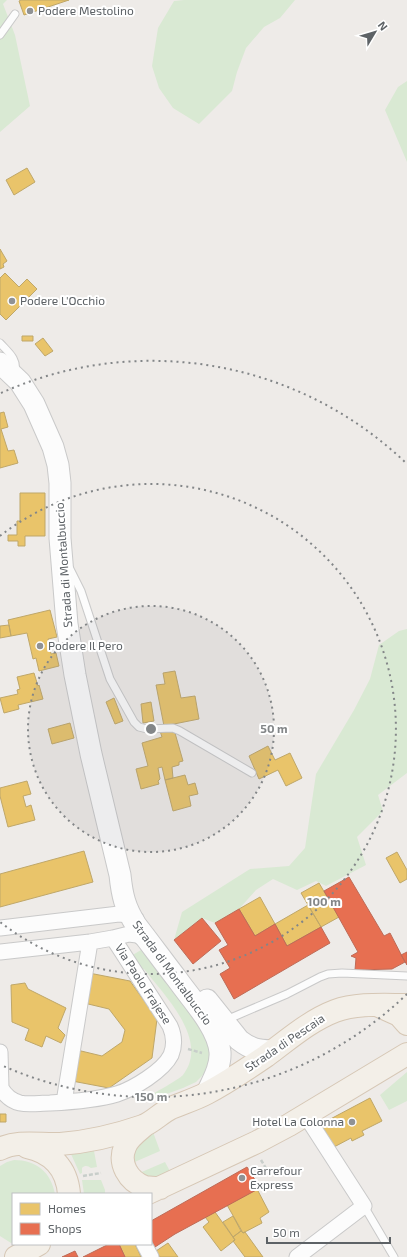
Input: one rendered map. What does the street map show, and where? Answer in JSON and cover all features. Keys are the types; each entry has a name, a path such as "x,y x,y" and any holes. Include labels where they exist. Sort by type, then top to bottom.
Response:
{"main road":[{"path":"376,1005 399,1016 407,1024"},
{"name":"Strada di Pescaia","path":"3,1142 60,1144 77,1142 116,1134 144,1125 170,1109 207,1093 243,1072 305,1027 335,1011 356,1006 407,1005"},
{"path":"144,1125 131,1137 125,1146 122,1161 124,1168 130,1177 141,1185 151,1188 153,1191 257,1142 306,1116 406,1052"},
{"name":"Strada di Pescaia","path":"3,1142 35,1132 69,1129 170,1109"},
{"path":"3,1142 36,1149 50,1157 60,1168 67,1181 74,1186"},
{"path":"16,1257 37,1245"}],"street":[{"name":"Strada di Montalbuccio","path":"7,369 30,396 40,416 56,457 60,483 60,538 67,624 79,698 121,885 129,914 196,1004 216,1036 219,1044 220,1057 214,1078 207,1093"},
{"name":"Strada di Montalbuccio","path":"121,885 201,993 239,1040 250,1048 256,1050 273,1051"},
{"path":"106,915 119,904 121,885"},
{"path":"0,928 106,915 129,914 137,919 146,928 192,988 201,993"},
{"name":"Via Paolo Frajese","path":"0,952 90,942 129,934 137,935 149,942"},
{"name":"Via Paolo Frajese","path":"0,1052 1,1089 6,1096 19,1103 26,1104 64,1102 109,1096 133,1087 159,1069 170,1056 173,1049 173,1036 168,1022 113,938"},
{"path":"64,1102 90,942"},
{"path":"297,1257 364,1206 306,1116"},
{"path":"145,1245 151,1257"}],"lane":[{"path":"0,35 15,14"},
{"path":"0,343 15,361 16,366 7,369"},
{"path":"62,555 81,591 110,679 134,722 139,727 146,729 173,728 180,730 252,773"},
{"path":"224,1021 287,994 328,974 342,973 407,976"},
{"path":"364,1206 394,1257"}],"path":[{"path":"185,1048 204,1054"},
{"path":"260,1158 270,1175 276,1171"},
{"path":"74,1186 101,1173"}],"green space":[{"path":"0,0 7,0 3,4 15,35 30,106 0,132"},
{"path":"295,0 280,18 264,27 246,48 232,91 199,124 173,108 159,88 152,66 158,28 174,1"},
{"path":"407,81 407,162 385,110 398,87"},
{"path":"407,629 407,773 378,795 383,811 357,837 366,865 326,886 316,881 297,890 273,879 256,890 239,909 215,923 202,918 174,940 182,912 250,869 289,866 305,848 316,774 354,710 370,679 379,645 399,631"},
{"path":"141,950 199,1026 210,1047 210,1062 206,1071 196,1082 150,1100 139,1097 134,1093 138,1090 140,1095 149,1096 183,1075 190,1061 191,1047 188,1033 172,1005 144,969 140,970 131,956"},
{"path":"407,1072 407,1101 389,1110 380,1095"},
{"path":"153,1132 160,1151 130,1164 132,1148"},
{"path":"94,1151 97,1167 91,1168 84,1166 82,1168 82,1173 80,1174 71,1154"},
{"path":"14,1160 29,1162 36,1165 50,1179 55,1193 12,1193 11,1243 0,1236 0,1166"},
{"path":"165,1162 172,1175 154,1182 137,1174"},
{"path":"82,1180 101,1180 105,1193 84,1193"}],"building: Homes":[{"name":"Podere Mestolino","path":"69,0 24,15 19,1"},
{"path":"27,168 35,182 14,195 6,180"},
{"path":"0,249 7,261 3,264 4,267 0,269"},
{"name":"Podere L'Occhio","path":"5,273 19,287 27,279 37,289 6,320 0,314 0,278"},
{"path":"22,336 33,336 33,341 22,341"},
{"path":"43,338 53,351 45,356 35,344"},
{"path":"4,412 8,427 1,429 8,451 14,450 18,463 0,468 0,413"},
{"path":"20,493 45,493 45,536 25,536 25,546 18,546 18,541 8,541 8,535 17,535 17,521 20,521"},
{"name":"Podere Il Pero","path":"50,610 57,637 48,639 51,654 56,653 59,666 39,671 36,658 33,659 27,633 11,636 8,620"},
{"path":"9,625 11,636 0,638 0,626"},
{"path":"175,671 181,698 195,696 199,719 164,726 156,685 165,684 163,673"},
{"path":"34,673 43,699 18,705 19,709 4,713 0,698 18,694 17,690 20,689 17,677"},
{"path":"114,698 123,721 115,724 106,702"},
{"path":"151,702 154,721 143,723 141,704"},
{"path":"70,723 74,738 52,744 48,729"},
{"path":"165,728 175,733 183,761 179,762 179,765 172,767 173,778 165,780 162,767 158,768 160,779 158,781 159,784 141,789 136,769 148,766 142,743 162,737 160,731"},
{"path":"268,746 275,760 290,753 302,778 286,786 278,770 259,779 249,756"},
{"path":"185,775 188,785 195,783 198,794 189,796 191,806 173,811 165,780"},
{"path":"27,781 31,794 23,796 26,807 31,805 35,820 8,827 0,796 0,788"},
{"path":"84,851 93,882 0,907 0,874"},
{"path":"397,852 407,870 407,879 400,883 386,858"},
{"path":"319,883 339,917 321,927 301,893"},
{"path":"260,897 275,924 255,936 239,909"},
{"path":"308,905 321,927 287,946 275,924"},
{"path":"89,973 130,981 157,1019 152,1058 109,1088 72,1081 77,1050 102,1056 122,1042 125,1030 109,1009 84,1003"},
{"path":"25,983 28,989 66,1008 58,1028 65,1035 61,1043 46,1036 42,1047 25,1040 29,1029 12,1022 11,985"},
{"name":"Hotel La Colonna","path":"370,1098 382,1121 362,1131 364,1135 352,1141 351,1138 334,1147 321,1124"},
{"path":"0,1114 6,1114 6,1122 0,1122"},
{"path":"257,1189 269,1212 260,1218 262,1223 243,1233 227,1205"},
{"path":"215,1212 235,1240 221,1251 203,1227 209,1222 205,1217"},
{"path":"233,1216 241,1231 233,1237 223,1222"},
{"path":"241,1231 243,1233 245,1232 263,1257 245,1257 233,1241 235,1240 233,1237"},
{"path":"168,1243 178,1257 160,1257 156,1251"},
{"path":"119,1245 135,1245 141,1257 125,1257"}],"building: Shops":[{"path":"349,877 384,936 390,933 405,962 392,969 355,970 356,958 351,956 358,952 324,891"},
{"path":"239,909 255,936 275,924 287,946 321,927 330,943 234,999 220,974 230,968 219,950 228,945 215,923"},
{"path":"202,918 221,941 193,964 174,940"},
{"path":"407,952 407,965 401,955"},
{"path":"247,1167 260,1188 175,1234 155,1247 152,1242 152,1220"},
{"path":"107,1245 119,1245 125,1257 83,1257"},
{"path":"75,1251 78,1257 62,1257"}],"place":[{"name":"Podere Mestolino","path":"30,11"},
{"name":"Podere L'Occhio","path":"12,301"},
{"name":"Podere Il Pero","path":"40,646"},
{"name":"Hotel La Colonna","path":"352,1122"},
{"name":"Carrefour Express","path":"242,1178"}]}
